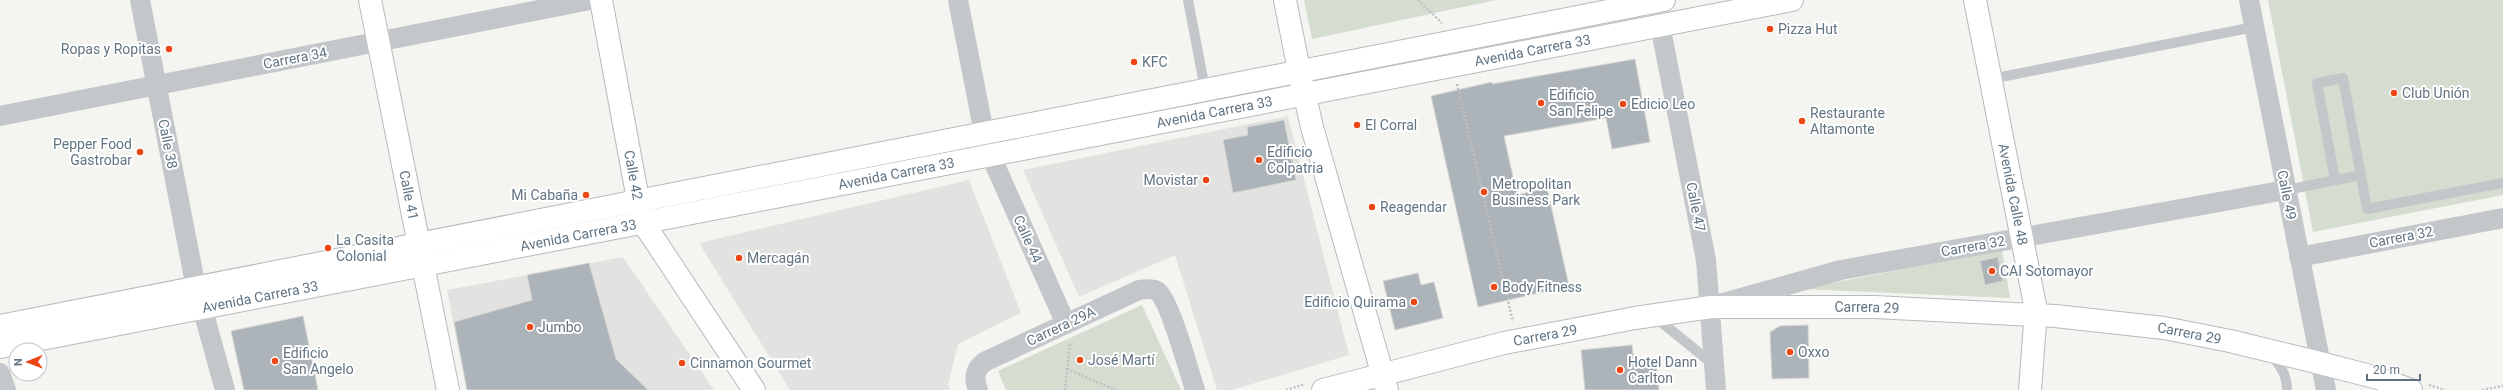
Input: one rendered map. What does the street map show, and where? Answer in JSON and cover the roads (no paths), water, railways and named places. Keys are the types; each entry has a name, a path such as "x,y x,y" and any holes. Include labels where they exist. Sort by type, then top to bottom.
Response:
{"main road":[{"name":"Calle 41","path":"370,0 448,390"},
{"name":"Calle 42","path":"601,0 641,211 754,390"},
{"path":"1286,0 1304,94 1385,382"},
{"name":"Avenida Carrera 33","path":"0,347 199,298 641,211 984,133 1299,70 1664,0"},
{"name":"Avenida Carrera 33","path":"641,211 990,154 1792,0"},
{"name":"Avenida Calle 48","path":"1975,0 2036,315 2030,390"},
{"name":"Avenida Carrera 33","path":"0,326 199,298"},
{"name":"Carrera 29","path":"1322,390 1385,382 1517,341 1711,307 1874,307 2036,315 2164,328 2230,341 2320,363 2378,378 2410,390"}],"street":[{"name":"Calle 38","path":"140,0 199,298 225,390"},
{"name":"Carrera 34","path":"0,116 590,0"},
{"path":"958,0 984,133"},
{"name":"Calle 49","path":"2249,0 2326,390"},
{"name":"Calle 47","path":"1660,26 1706,260 1711,307 1716,390"},
{"name":"Calle 44","path":"990,154 1069,322"},
{"name":"Carrera 32","path":"1711,307 1835,271 2286,190"},
{"name":"Carrera 32","path":"2300,257 2503,218"},
{"name":"Carrera 29A","path":"978,390 975,375 978,367 986,361 1139,290 1147,289 1156,291 1166,304 1195,390"},
{"path":"0,373 6,390"}],"lane":[{"path":"1188,0 1205,89"},
{"path":"1991,79 2254,27"},
{"path":"2335,180 2316,83 2343,78 2367,209 2503,183"},
{"path":"2286,190 2361,174"},
{"path":"1653,316 1714,366"},
{"path":"2263,350 2279,363 2284,373 2286,390"}],"place":[{"name":"Pizza Hut","path":"1770,29"},
{"name":"Ropas y Ropitas","path":"169,49"},
{"name":"KFC","path":"1134,62"},
{"name":"Club Unión","path":"2394,93"},
{"name":"Edificio San Felipe","path":"1541,103"},
{"name":"Edicio Leo","path":"1623,104"},
{"name":"Restaurante Altamonte","path":"1802,121"},
{"name":"El Corral","path":"1357,125"},
{"name":"Pepper Food Gastrobar","path":"140,152"},
{"name":"Edificio Colpatria","path":"1259,160"},
{"name":"Movistar","path":"1206,180"},
{"name":"Metropolitan Business Park","path":"1484,192"},
{"name":"Mi Cabaña","path":"586,195"},
{"name":"Reagendar","path":"1372,207"},
{"name":"La Casita Colonial","path":"328,248"},
{"name":"Mercagán","path":"739,258"},
{"name":"CAI Sotomayor","path":"1992,271"},
{"name":"Body Fitness","path":"1494,287"},
{"name":"Edificio Quirama","path":"1414,302"},
{"name":"Jumbo","path":"530,327"},
{"name":"Oxxo","path":"1790,352"},
{"name":"José Martí","path":"1080,360"},
{"name":"Edificio San Angelo","path":"275,361"},
{"name":"Cinnamon Gourmet","path":"682,363"},
{"name":"Hotel Dann Carlton","path":"1620,370"}]}
